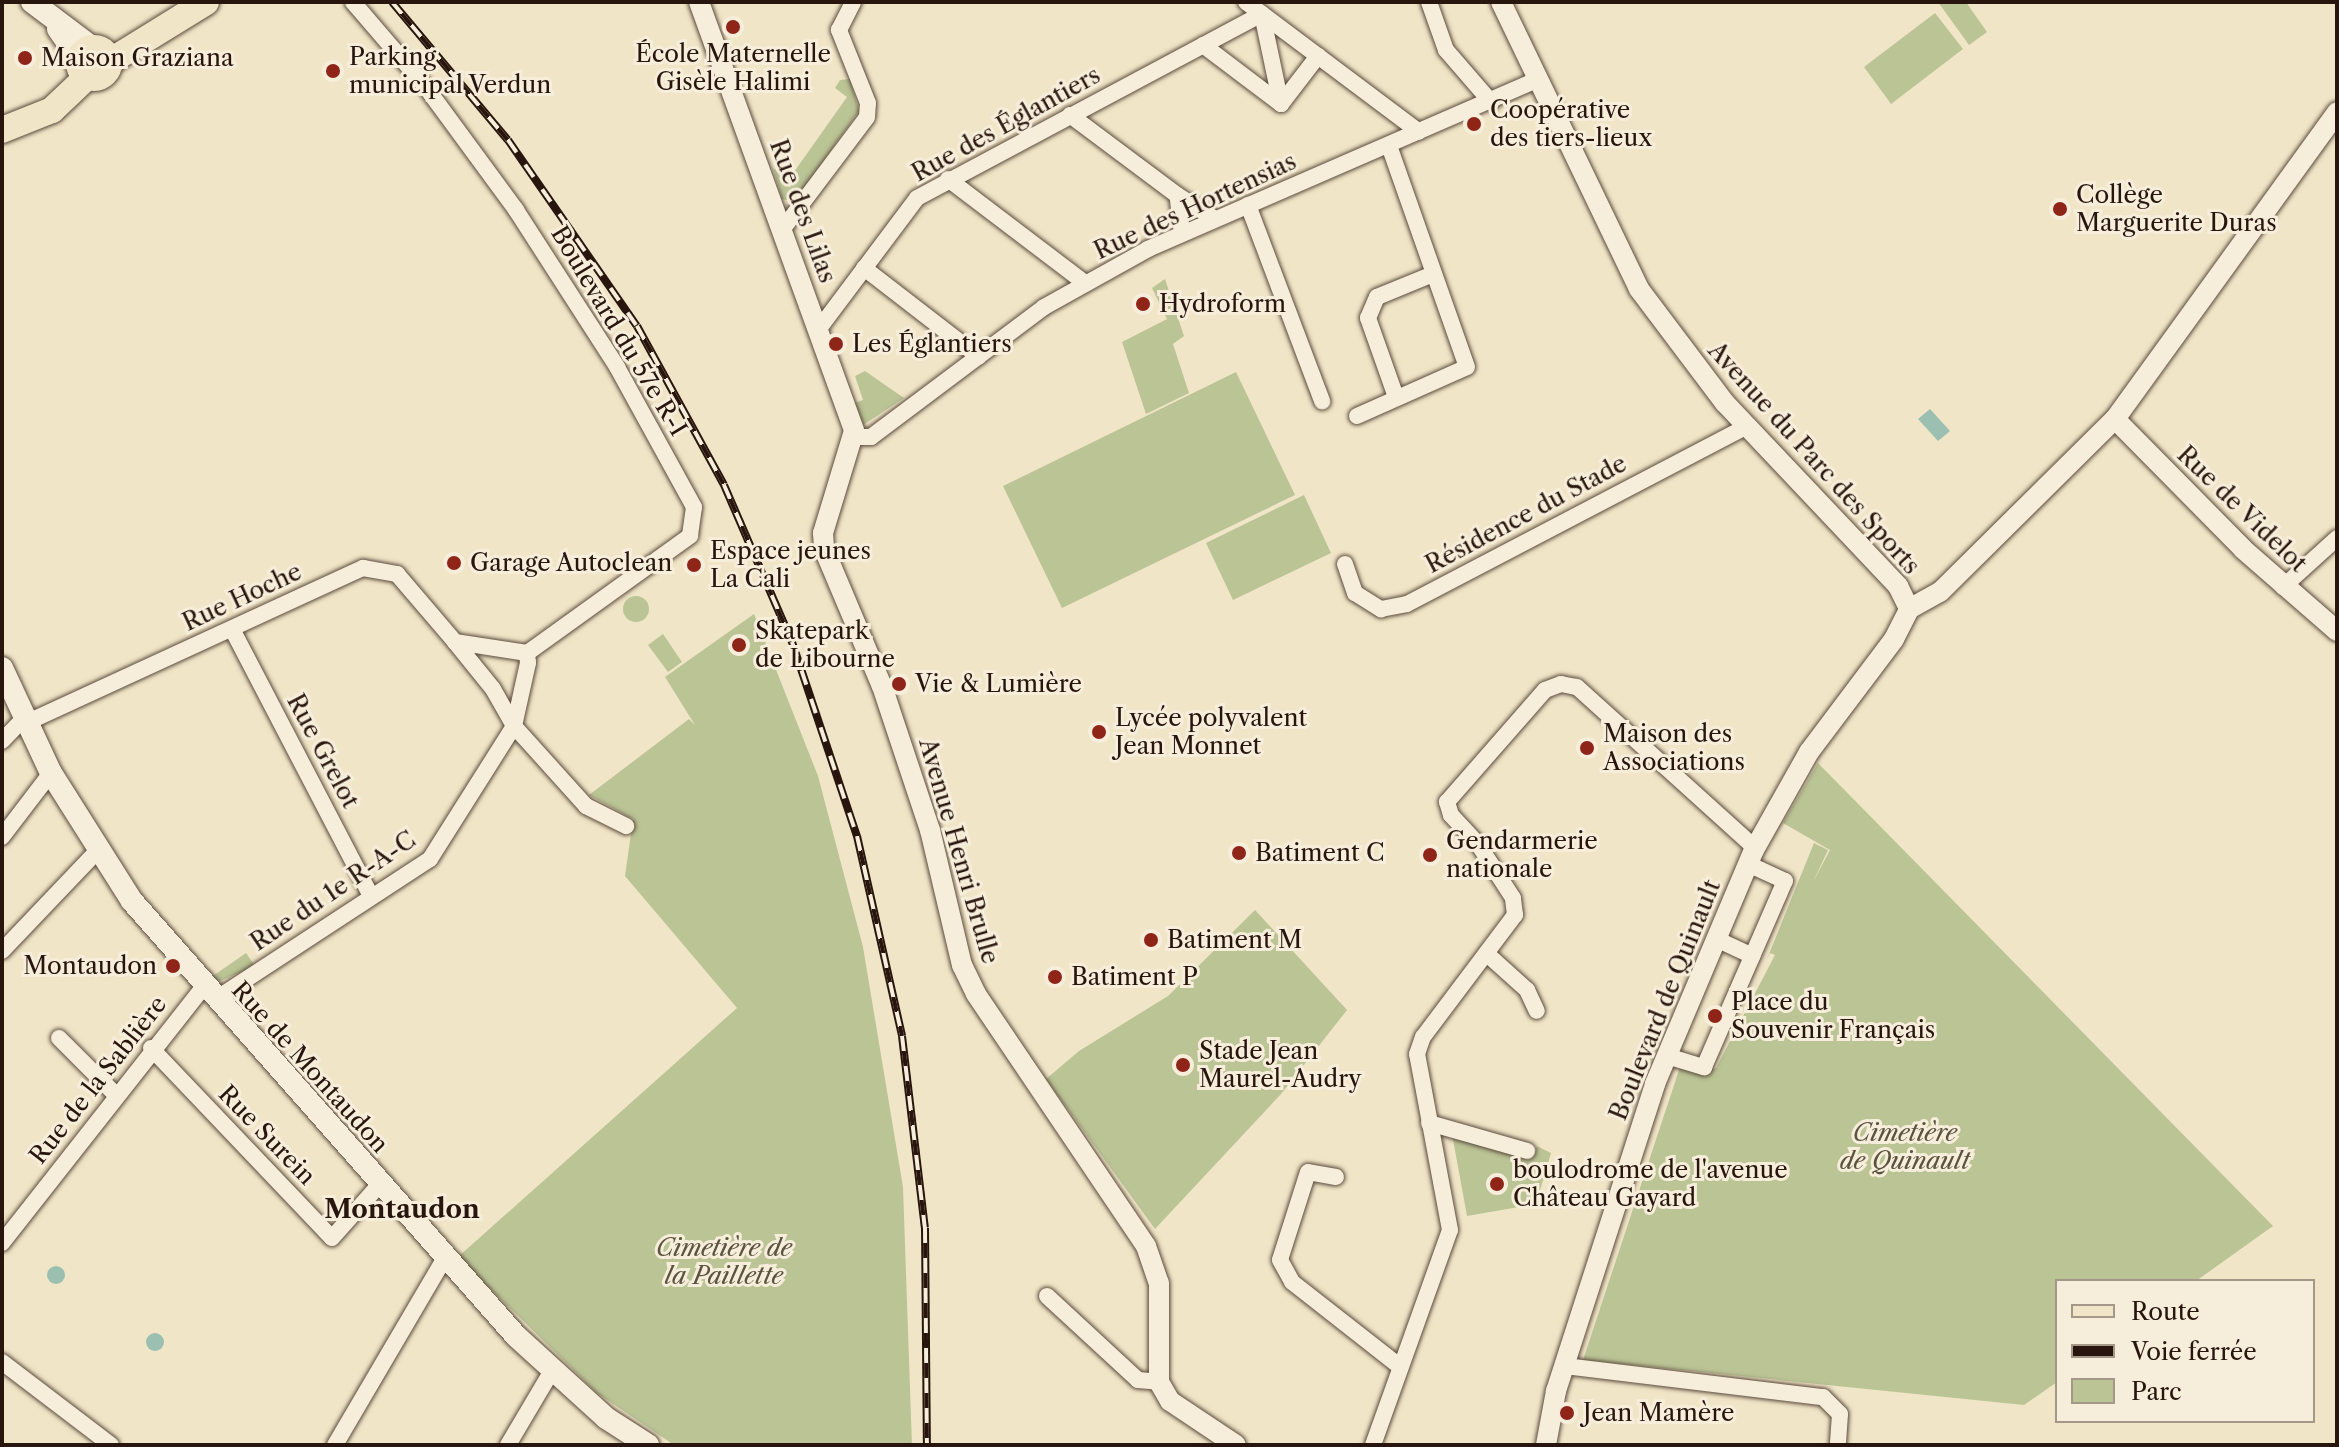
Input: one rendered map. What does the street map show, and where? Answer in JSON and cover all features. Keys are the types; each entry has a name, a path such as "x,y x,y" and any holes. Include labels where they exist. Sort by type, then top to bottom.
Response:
{"main road":[{"path":"32,2 92,61"},
{"path":"2,127 52,110 92,61 180,2"},
{"path":"92,61 206,2"},
{"name":"Rue de Montaudon","path":"2,668 51,773 132,901 380,1184 553,1369 606,1418 648,1445"}],"street":[{"name":"Boulevard du 57e R-I","path":"353,2 425,86 532,235 617,367 694,507 690,536 527,653"},
{"name":"Rue des Lilas","path":"699,2 854,437"},
{"path":"782,230 867,117 868,103 839,30 853,2"},
{"path":"1246,2 1419,132"},
{"path":"1429,2 1446,50 1491,102"},
{"name":"Avenue du Parc des Sports","path":"1501,2 1639,289 1746,427 1898,586 1909,609"},
{"path":"1262,14 1281,104"},
{"name":"Rue des Églantiers","path":"818,330 917,198 1262,14"},
{"path":"1203,45 1281,104"},
{"path":"1281,104 1318,56"},
{"name":"Rue des Hortensias","path":"854,437 871,437 1060,297 1085,283 1182,233 1539,79"},
{"path":"1909,609 1940,592 2115,419 2337,112"},
{"path":"1070,115 1177,195 1215,219"},
{"path":"1357,416 1467,367 1389,145"},
{"path":"948,179 1085,283"},
{"path":"1177,195 1182,233"},
{"path":"1248,205 1322,401"},
{"path":"1054,259 1060,297"},
{"path":"864,268 979,357"},
{"path":"1396,397 1368,318 1377,297 1433,274"},
{"name":"Rue de Videlot","path":"2115,419 2283,587 2337,631"},
{"name":"Résidence du Stade","path":"1345,564 1355,593 1381,609 1407,604 1746,427"},
{"name":"Avenue Henri Brulle","path":"854,437 823,533 824,549 882,686 921,801 962,965 976,994 1155,1263 1159,1382"},
{"path":"2283,587 2337,538"},
{"name":"Rue Hoche","path":"26,720 363,568 397,574 493,689 514,726 586,806 626,826"},
{"name":"Boulevard de Quinault","path":"1546,1445 1565,1366 1667,1056 1751,856 1809,752 1894,639 1909,609"},
{"name":"Rue Grelot","path":"232,629 371,896"},
{"path":"455,642 527,653 514,726"},
{"path":"1373,1445 1450,1230 1417,1054 1423,1037 1515,915 1513,898 1478,844 1451,815 1447,802 1545,690 1561,684 1577,687 1751,856 1785,881 1704,1067 1667,1056"},
{"path":"2,741 26,720"},
{"name":"Rue du 1e R-A-C","path":"210,993 430,859 514,726"},
{"path":"2,837 51,773"},
{"path":"2,951 99,849"},
{"path":"1716,939 1752,956"},
{"path":"1487,954 1527,990 1537,1011"},
{"name":"Rue de la Sablière","path":"2,1243 151,1048 210,993"},
{"path":"59,1038 115,1094"},
{"name":"Rue Surein","path":"151,1048 332,1238 380,1184"},
{"path":"1429,1123 1527,1151"},
{"path":"1336,1177 1308,1172 1280,1260 1292,1282 1399,1366"},
{"path":"335,1445 446,1256"},
{"path":"1047,1296 1138,1380 1159,1382 1170,1401 1236,1445"},
{"path":"2,1362 111,1445"},
{"path":"1565,1366 1823,1397 1840,1414 1838,1445"},
{"path":"508,1445 553,1369"}],"green space":[{"path":"1938,2 1966,2 1987,32 1969,45"},
{"path":"1935,13 1963,49 1891,104 1864,67"},
{"path":"850,79 859,111 794,202 782,199 773,168 789,179 847,97 835,88 840,80"},
{"path":"1165,279 1184,336 1173,344 1189,393 1146,414 1122,342 1167,319 1152,288"},
{"path":"865,371 904,398 863,425 855,403 863,400 855,376"},
{"path":"1236,372 1295,495 1062,608 1003,486"},
{"path":"1304,495 1331,553 1233,600 1206,543"},
{"path":"636,596 645,600 649,609 645,618 636,622 627,618 623,609 627,600"},
{"name":"Cimetière de la Paillette","path":"754,614 818,776 863,947 903,1187 912,1445 674,1445 597,1393 458,1257 737,1008 625,876 633,819 589,795 689,719 695,725 665,677"},
{"path":"663,634 682,662 668,672 648,645"},
{"name":"Cimetière de Quinault","path":"1818,763 2273,1226 2199,1279 2055,1279 2055,1383 2024,1405 1583,1360 1680,1067 1700,1074 1716,1068 1775,955 1770,953 1767,959 1814,843 1828,850 1813,882 1830,850 1783,823"},
{"name":"Stade Jean Maurel-Audry","path":"1255,910 1347,1010 1281,1094 1155,1229 1046,1079 1079,1051 1168,996"},
{"path":"246,953 255,966 220,981 210,978"},
{"path":"1452,1134 1533,1157 1537,1146 1551,1153 1536,1204 1467,1216"}],"shaded area":[{"path":"1930,409 1950,431 1938,441 1918,419"},
{"path":"56,1266 65,1275 56,1284 47,1275"},
{"path":"155,1333 164,1342 155,1351 146,1342"}],"railway":[{"path":"392,2 508,140 637,326 724,485 792,642 857,836 902,1036 925,1228 927,1445"}],"place":[{"name":"École Maternelle Gisèle Halimi","path":"733,27"},
{"name":"Maison Graziana","path":"25,58"},
{"name":"Parking municipal Verdun","path":"333,71"},
{"name":"Coopérative des tiers-lieux","path":"1474,124"},
{"name":"Collège Marguerite Duras","path":"2060,209"},
{"name":"Hydroform","path":"1143,304"},
{"name":"Les Églantiers","path":"836,344"},
{"name":"Garage Autoclean","path":"454,563"},
{"name":"Espace jeunes La Cali","path":"694,565"},
{"name":"Skatepark de Libourne","path":"739,645"},
{"name":"Vie & Lumière","path":"899,684"},
{"name":"Lycée polyvalent Jean Monnet","path":"1099,732"},
{"name":"Maison des Associations","path":"1587,748"},
{"name":"Batiment C","path":"1239,853"},
{"name":"Gendarmerie nationale","path":"1430,855"},
{"name":"Batiment M","path":"1151,940"},
{"name":"Montaudon","path":"173,966"},
{"name":"Batiment P","path":"1055,977"},
{"name":"Place du Souvenir Français","path":"1715,1016"},
{"name":"Stade Jean Maurel-Audry","path":"1183,1065"},
{"name":"boulodrome de l'avenue Château Gayard","path":"1497,1184"},
{"name":"Jean Mamère","path":"1567,1413"}],"district":[{"name":"Montaudon","path":"402,1210"}]}
